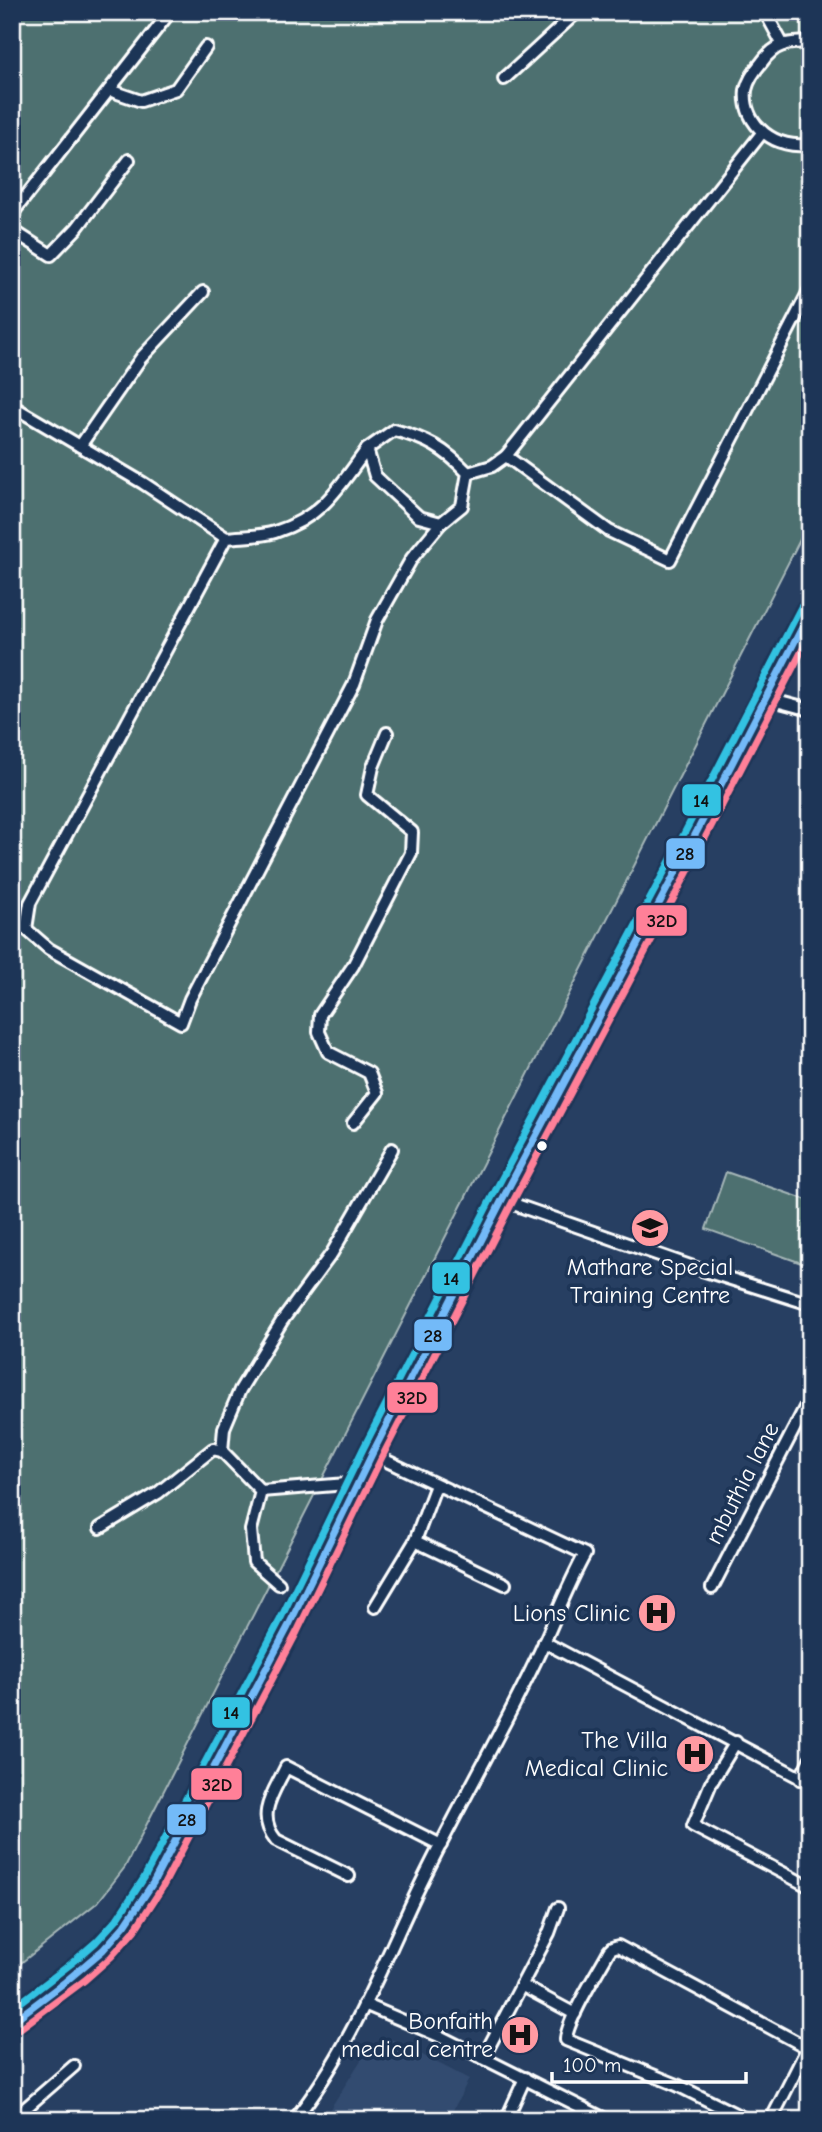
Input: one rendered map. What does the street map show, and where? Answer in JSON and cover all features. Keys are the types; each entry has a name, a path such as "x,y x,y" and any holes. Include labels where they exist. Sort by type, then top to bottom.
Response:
{"main road":[{"path":"12,2022 102,1950 142,1902 288,1626 372,1454 502,1200 810,612"}],"street":[{"path":"12,214 170,12"},
{"path":"504,79 577,12"},
{"path":"765,12 783,45"},
{"path":"810,42 783,45 768,54 755,70 746,90 749,112 762,133 782,144 810,144"},
{"path":"109,90 141,101 176,89 206,47"},
{"path":"468,472 492,466 506,456 762,133"},
{"path":"12,230 51,255 77,228 128,160"},
{"path":"506,456 608,531 670,560 810,289"},
{"path":"80,446 142,358 203,292"},
{"path":"12,406 143,483 226,538 273,533 305,519 331,498 367,449 394,430 421,438 451,456 468,472"},
{"path":"367,449 375,476 419,517 442,523"},
{"path":"226,538 30,903 26,929 49,948 181,1023 190,999 354,684 377,620 412,558 442,523 462,506 468,472"},
{"path":"765,698 810,710"},
{"path":"353,1123 377,1093 369,1073 328,1052 319,1032 320,1015 353,966 411,853 412,832 367,795 373,767 387,733"},
{"path":"222,1451 224,1428 240,1390 282,1321 332,1252 392,1149"},
{"path":"502,1200 699,1269 810,1304"},
{"name":"mbuthia lane","path":"712,1588 810,1398"},
{"path":"100,1528 158,1493 213,1449 222,1451 261,1491"},
{"path":"294,2120 326,2076 364,2004 585,1554 372,1454"},
{"path":"261,1491 359,1483"},
{"path":"376,1607 415,1541 436,1485"},
{"path":"261,1491 251,1530 254,1562 279,1584"},
{"path":"415,1541 505,1584"},
{"path":"544,1642 805,1781 810,1759"},
{"path":"736,1742 710,1783 693,1826 810,1887"},
{"path":"349,1876 276,1840 268,1830 266,1811 286,1767 441,1845"},
{"path":"483,2058 549,1933 558,1908"},
{"path":"747,2120 677,2085 568,2042 566,2035 575,2014 612,1948 618,1946 809,2045 771,2120"},
{"path":"521,1985 575,2014"},
{"path":"364,2004 439,2036 525,2078 592,2117 607,2120"},
{"path":"20,2117 74,2066"},
{"path":"506,2120 525,2078"}],"shaded area":[{"path":"389,2038 469,2079 448,2120 323,2120 368,2049"}],"green space":[{"path":"12,12 810,12 810,520 125,1867 98,1902 12,1970"},
{"path":"726,1172 810,1201 810,1266 706,1229"}],"waterway":[{"path":"765,1284 798,1294"}],"transit line":[{"name":"14","path":"12,2009 96,1942 117,1919 144,1878 279,1622 363,1449 493,1195 801,607"},
{"name":"28","path":"12,2022 103,1950 125,1925 153,1883 288,1627 372,1454 502,1200 810,612"},
{"name":"32D","path":"18,2030 111,1957 134,1931 162,1888 297,1632 381,1459 511,1205 810,635"}],"place":[{"name":"Mathare Special Training Centre","path":"650,1228"},
{"name":"Lions Clinic","path":"657,1613"},
{"name":"The Villa Medical Clinic","path":"695,1754"},
{"name":"Bonfaith medical centre","path":"520,2035"}]}
